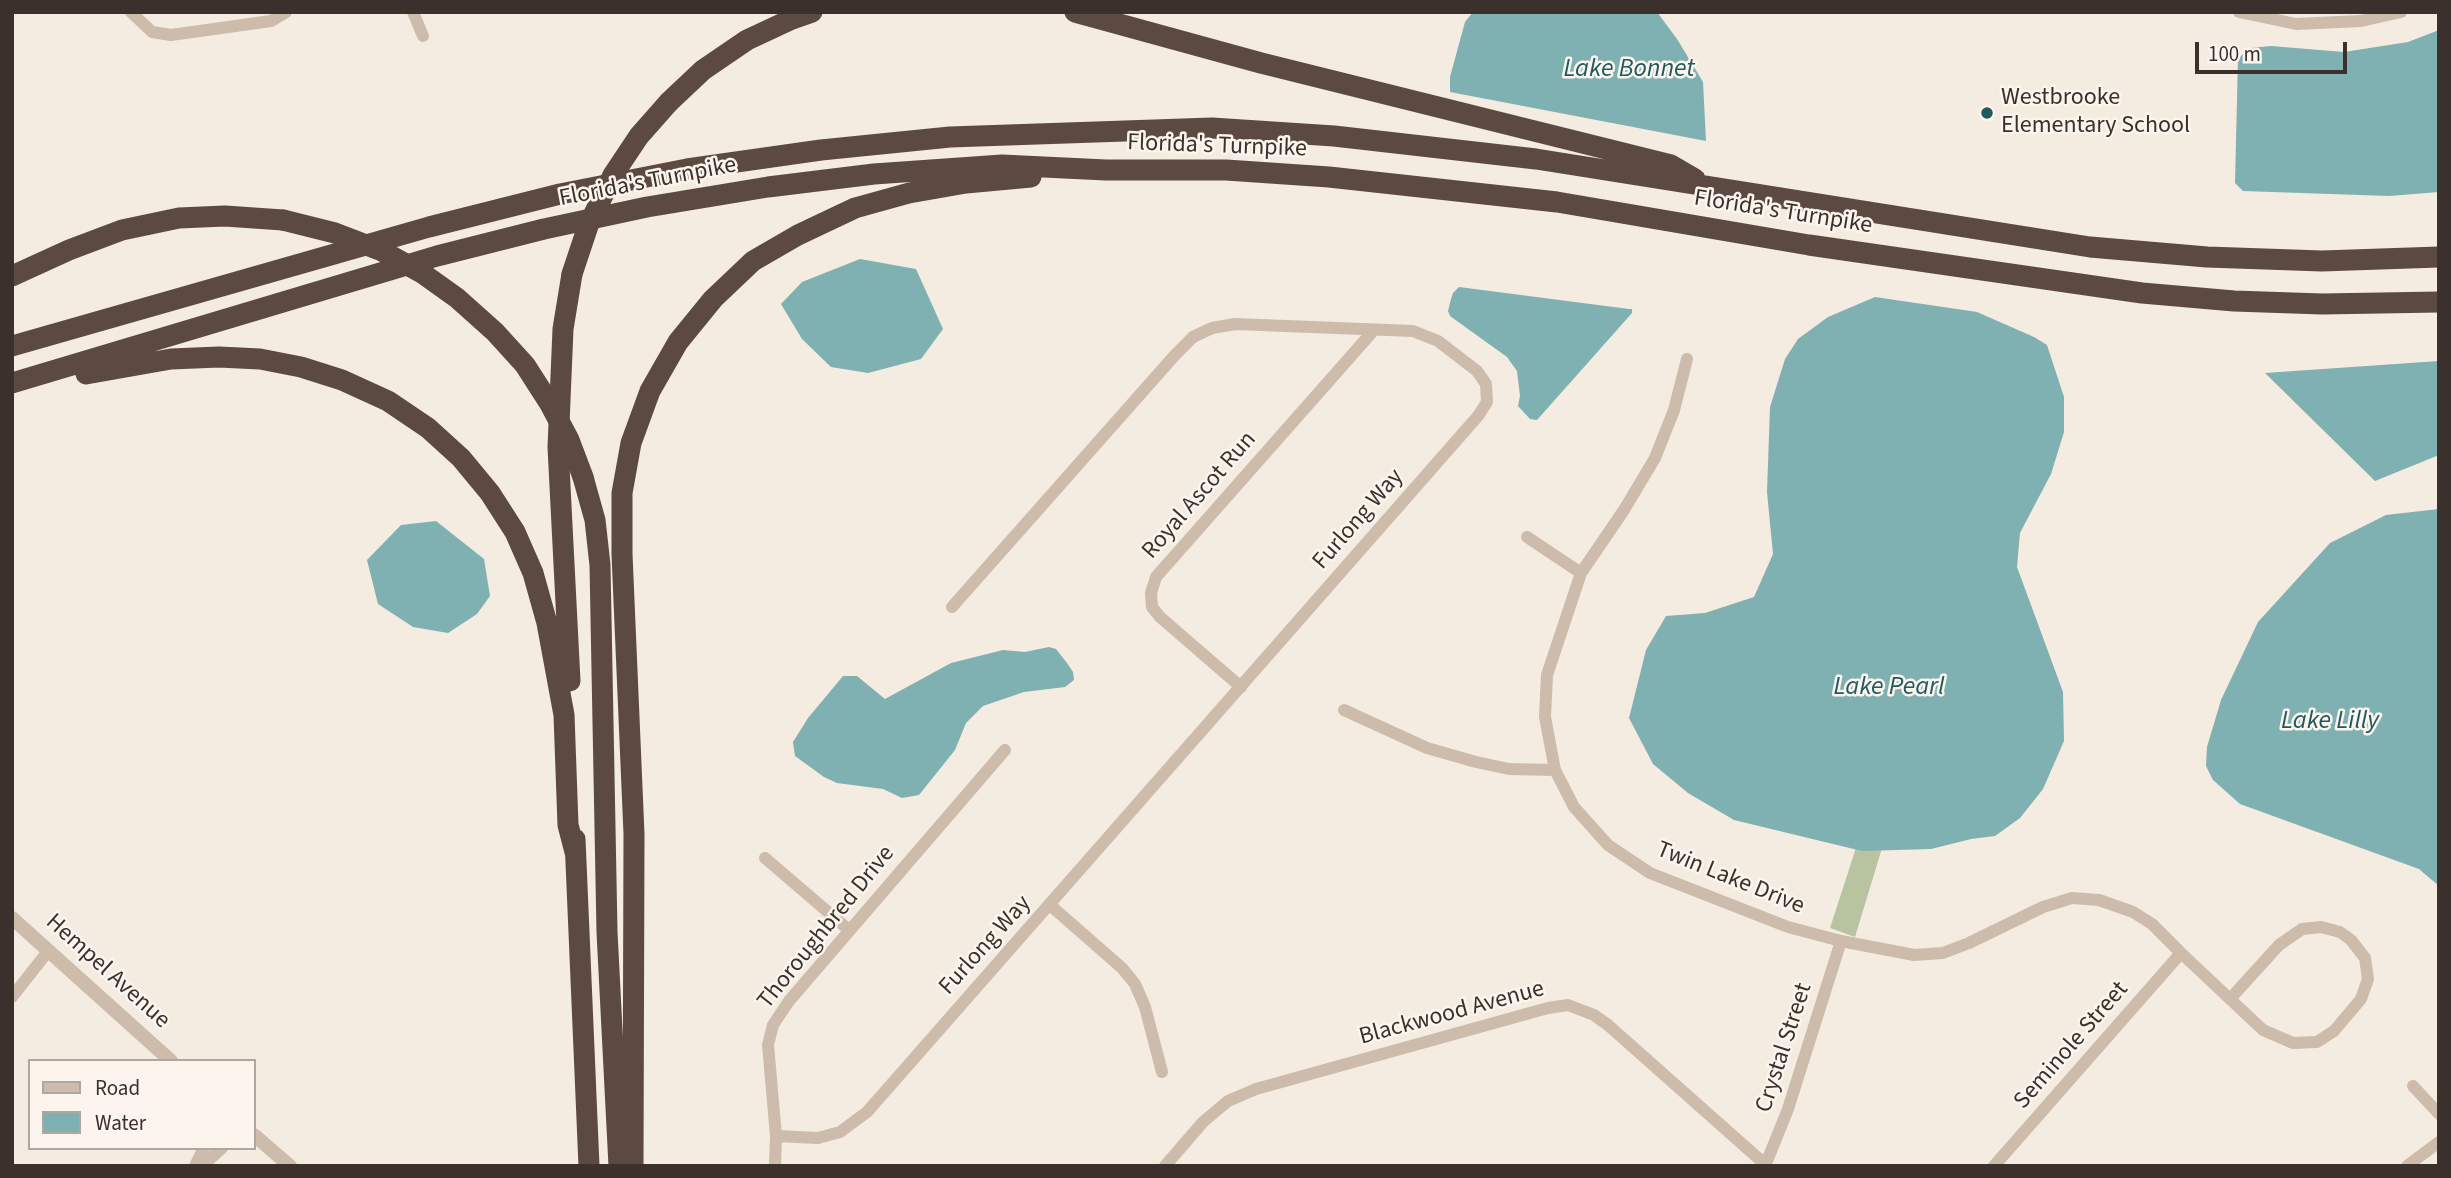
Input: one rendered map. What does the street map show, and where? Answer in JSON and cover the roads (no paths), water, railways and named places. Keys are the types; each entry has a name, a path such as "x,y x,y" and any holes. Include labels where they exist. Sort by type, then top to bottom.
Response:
{"highway":[{"path":"589,1166 558,447 562,329 572,274 588,226 614,175 639,136 669,103 703,70 747,40 812,12"},
{"path":"1075,12 1261,63 1671,165 1702,184"},
{"name":"Florida's Turnpike","path":"12,346 429,227 560,194 687,169 821,150 950,137 1212,128 1334,136 1448,148 1702,184 2090,247 2207,257 2322,261 2439,257"},
{"name":"Florida's Turnpike","path":"12,383 437,256 544,229 647,207 768,187 874,174 1002,165 1106,170 1226,170 1329,177 1544,200 1810,246 2142,293 2234,301 2322,304 2439,302"},
{"path":"633,1166 634,834 622,554 622,493 631,443 650,391 678,342 713,299 753,261 798,235 855,208 909,193 966,183 1106,170"},
{"path":"12,276 122,230 179,218 225,216 283,220 335,233 382,251 422,273 457,298 495,332 524,365 556,416 583,477 594,520 600,565 607,932 619,1166"},
{"path":"12,389 171,359 260,359 300,367 342,380 388,401 428,428 461,458 490,493 515,532 533,573 547,624 564,715 568,825 575,852"}],"street":[{"path":"131,12 152,32 171,35 271,21 286,12"},
{"path":"413,12 423,36"},
{"path":"2239,12 2296,24 2361,21 2401,12"},
{"name":"Furlong Way","path":"776,1136 818,1138 840,1132 867,1112 1478,416 1487,402 1486,384 1477,371 1438,341 1413,331 1235,324 1212,328 1193,337 952,607"},
{"name":"Royal Ascot Run","path":"1241,687 1152,607 1151,593 1156,576 1374,330"},
{"name":"Twin Lake Drive","path":"1687,359 1674,410 1655,457 1624,510 1581,573 1547,675 1545,717 1555,770 1574,807 1608,845 1650,873 1788,928 1914,955 1943,953 2043,907 2072,898 2099,900 2133,912 2152,924 2230,999"},
{"path":"1527,537 1581,573"},
{"path":"1344,710 1427,748 1476,762 1509,769 1555,770"},
{"name":"Thoroughbred Drive","path":"775,1166 776,1136 768,1045 773,1025 789,1000 1005,750"},
{"path":"765,858 849,930"},
{"path":"1050,905 1122,968 1135,984 1145,1007 1163,1072"},
{"name":"Hempel Avenue","path":"12,918 169,1059"},
{"path":"2321,928 2340,932 2351,940 2365,958 2368,979 2361,999 2334,1031 2317,1042 2293,1043 2263,1030 2230,999 2279,945 2302,929 2321,928"},
{"name":"Crystal Street","path":"1766,1165 1788,1109 1841,941"},
{"path":"12,997 49,950"},
{"name":"Seminole Street","path":"1994,1166 2181,953"},
{"name":"Blackwood Avenue","path":"1165,1166 1211,1115 1228,1101 1256,1090 1568,1005 1594,1015 1608,1025 1766,1165"},
{"path":"2413,1086 2439,1114"},
{"path":"256,1137 290,1166"},
{"path":"2407,1166 2439,1142"},
{"path":"195,1166 203,1150"},
{"path":"202,1166 220,1150"}],"water":[{"name":"Lake Bonnet","path":"1473,12 1657,12 1703,82 1706,141 1450,92 1450,77 1465,22"},
{"path":"2439,30 2439,192 2389,196 2243,191 2235,183 2238,58 2251,48 2271,46 2344,52 2408,42"},
{"path":"860,259 916,269 943,329 921,359 868,373 831,367 802,339 781,304 802,282"},
{"path":"1459,287 1632,309 1632,313 1537,420 1530,419 1518,406 1520,396 1517,371 1507,357 1450,316 1448,311 1451,299"},
{"name":"Lake Pearl","path":"1875,297 1977,312 2034,337 2047,345 2064,397 2064,432 2051,474 2020,533 2017,567 2063,692 2064,741 2043,789 2020,818 1995,836 1931,849 1862,851 1734,820 1688,793 1653,764 1629,718 1646,650 1666,616 1705,613 1754,597 1773,554 1767,492 1770,407 1785,359 1798,339 1828,317"},
{"path":"2439,361 2439,455 2375,481 2265,373"},
{"name":"Lake Lilly","path":"2439,509 2439,886 2419,869 2240,804 2213,780 2206,766 2207,747 2221,700 2258,622 2330,543 2386,515"},
{"path":"436,521 484,559 490,596 477,614 448,633 413,627 378,604 367,560 401,525"},
{"path":"1049,647 1056,649 1067,663 1073,672 1074,680 1065,687 1024,692 983,706 966,723 955,750 919,795 902,798 883,789 837,783 795,756 793,742 808,718 843,676 857,676 885,699 951,663 1003,650 1025,652"}],"place":[{"name":"Westbrooke Elementary School","path":"1987,113"}]}
